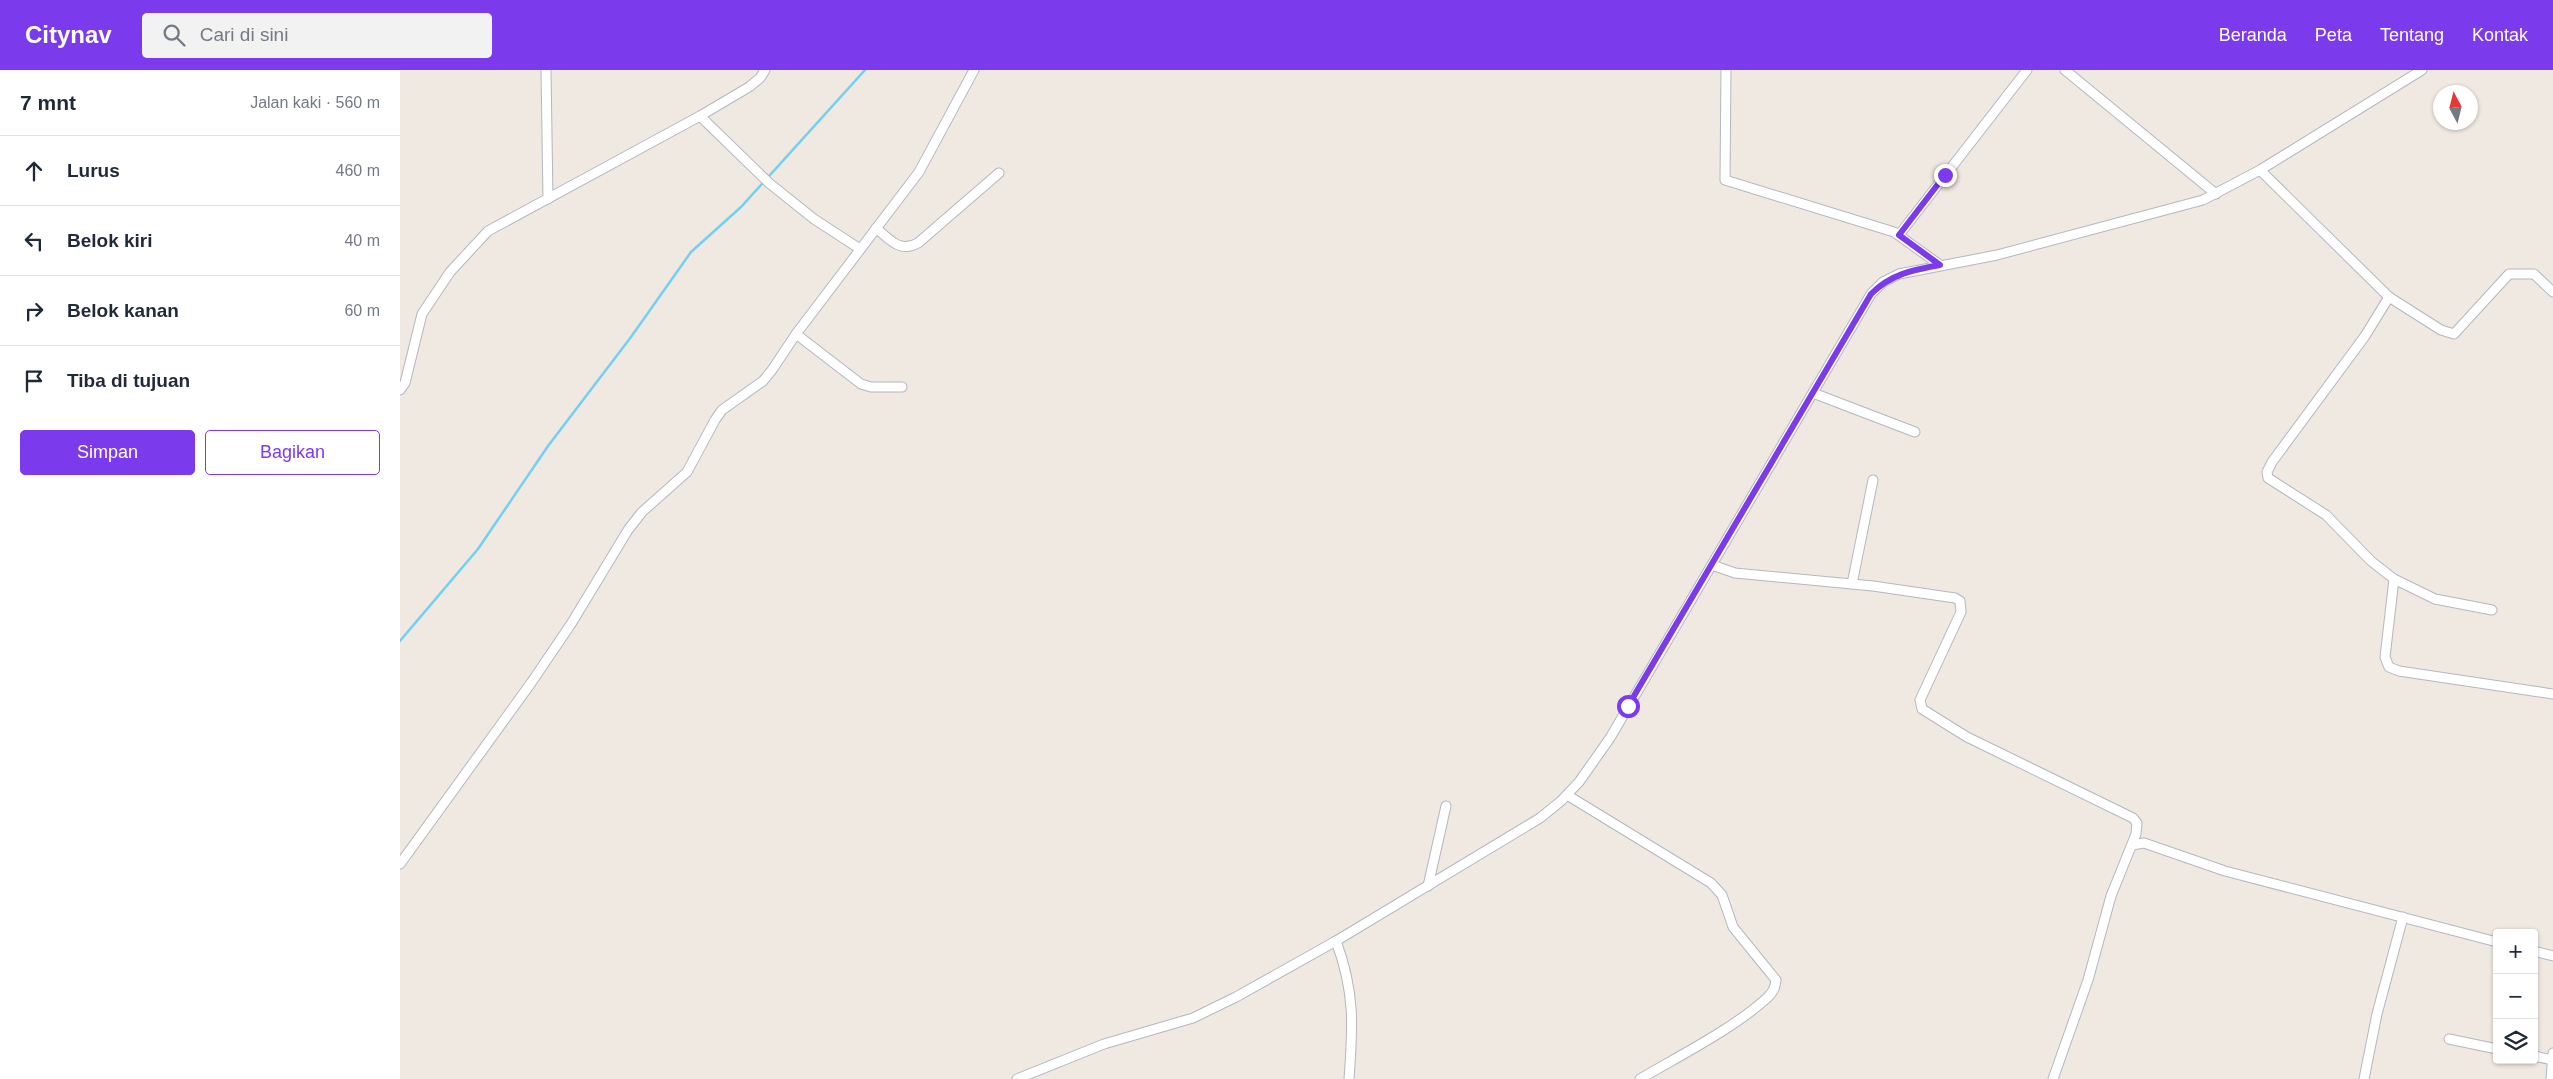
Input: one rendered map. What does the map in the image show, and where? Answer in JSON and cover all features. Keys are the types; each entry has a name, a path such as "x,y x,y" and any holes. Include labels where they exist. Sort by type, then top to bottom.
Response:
{"street":[{"path":"546,70 548,199"},
{"path":"400,390 405,383 422,314 450,272 488,231 700,116 749,87 760,78 765,70"},
{"path":"400,864 531,683 571,624 628,530 642,512 686,472 714,420 728,405 763,381 796,334 919,172 974,70"},
{"path":"1726,70 1725,180 1899,235 1940,265"},
{"path":"1899,235 2027,70"},
{"path":"2065,70 2216,194"},
{"path":"1017,1079 1104,1044 1193,1018 1236,997 1336,941 1540,818 1567,795 1579,782 1610,738 1871,294 1883,282 1899,274 1997,254 2123,223 2203,200 2260,170 2418,71"},
{"path":"700,116 769,183 814,219 860,249"},
{"path":"2260,170 2389,297 2441,330 2454,334 2503,278 2509,274 2534,274 2553,292"},
{"path":"876,228 898,246 910,248 998,173"},
{"path":"2389,297 2365,336 2267,472 2270,480 2326,515 2371,561 2394,579 2435,599 2492,610"},
{"path":"796,334 861,384 871,387 902,387"},
{"path":"1813,393 1915,432"},
{"path":"1852,584 1873,480"},
{"path":"1712,566 1735,573 1852,584 1955,598 1960,601 1961,612 1920,700 1922,709 1967,737 2128,814 2137,823 2132,845 2111,896 2088,980 2053,1079"},
{"path":"2394,579 2385,657 2389,667 2399,671 2553,694"},
{"path":"1567,795 1711,883 1722,895 1733,927 1761,959 1776,980 1775,988 1768,997 1741,1018 1640,1079"},
{"path":"1428,886 1446,806"},
{"path":"2132,845 2144,843 2225,871 2493,941"},
{"path":"2364,1079 2377,1014 2403,917"},
{"path":"1336,941 1346,967 1352,1001 1349,1079"},
{"path":"2538,952 2553,956"},
{"path":"2449,1039 2493,1048"},
{"path":"2551,1079 2553,1053"},
{"path":"2538,1057 2552,1060"}],"waterway":[{"path":"400,641 478,549 548,446 631,337 691,252 741,207 865,70"}],"route":[{"path":"1628,706 1871,294 1883,282 1899,274 1940,265 1899,235 1945,175"}]}
